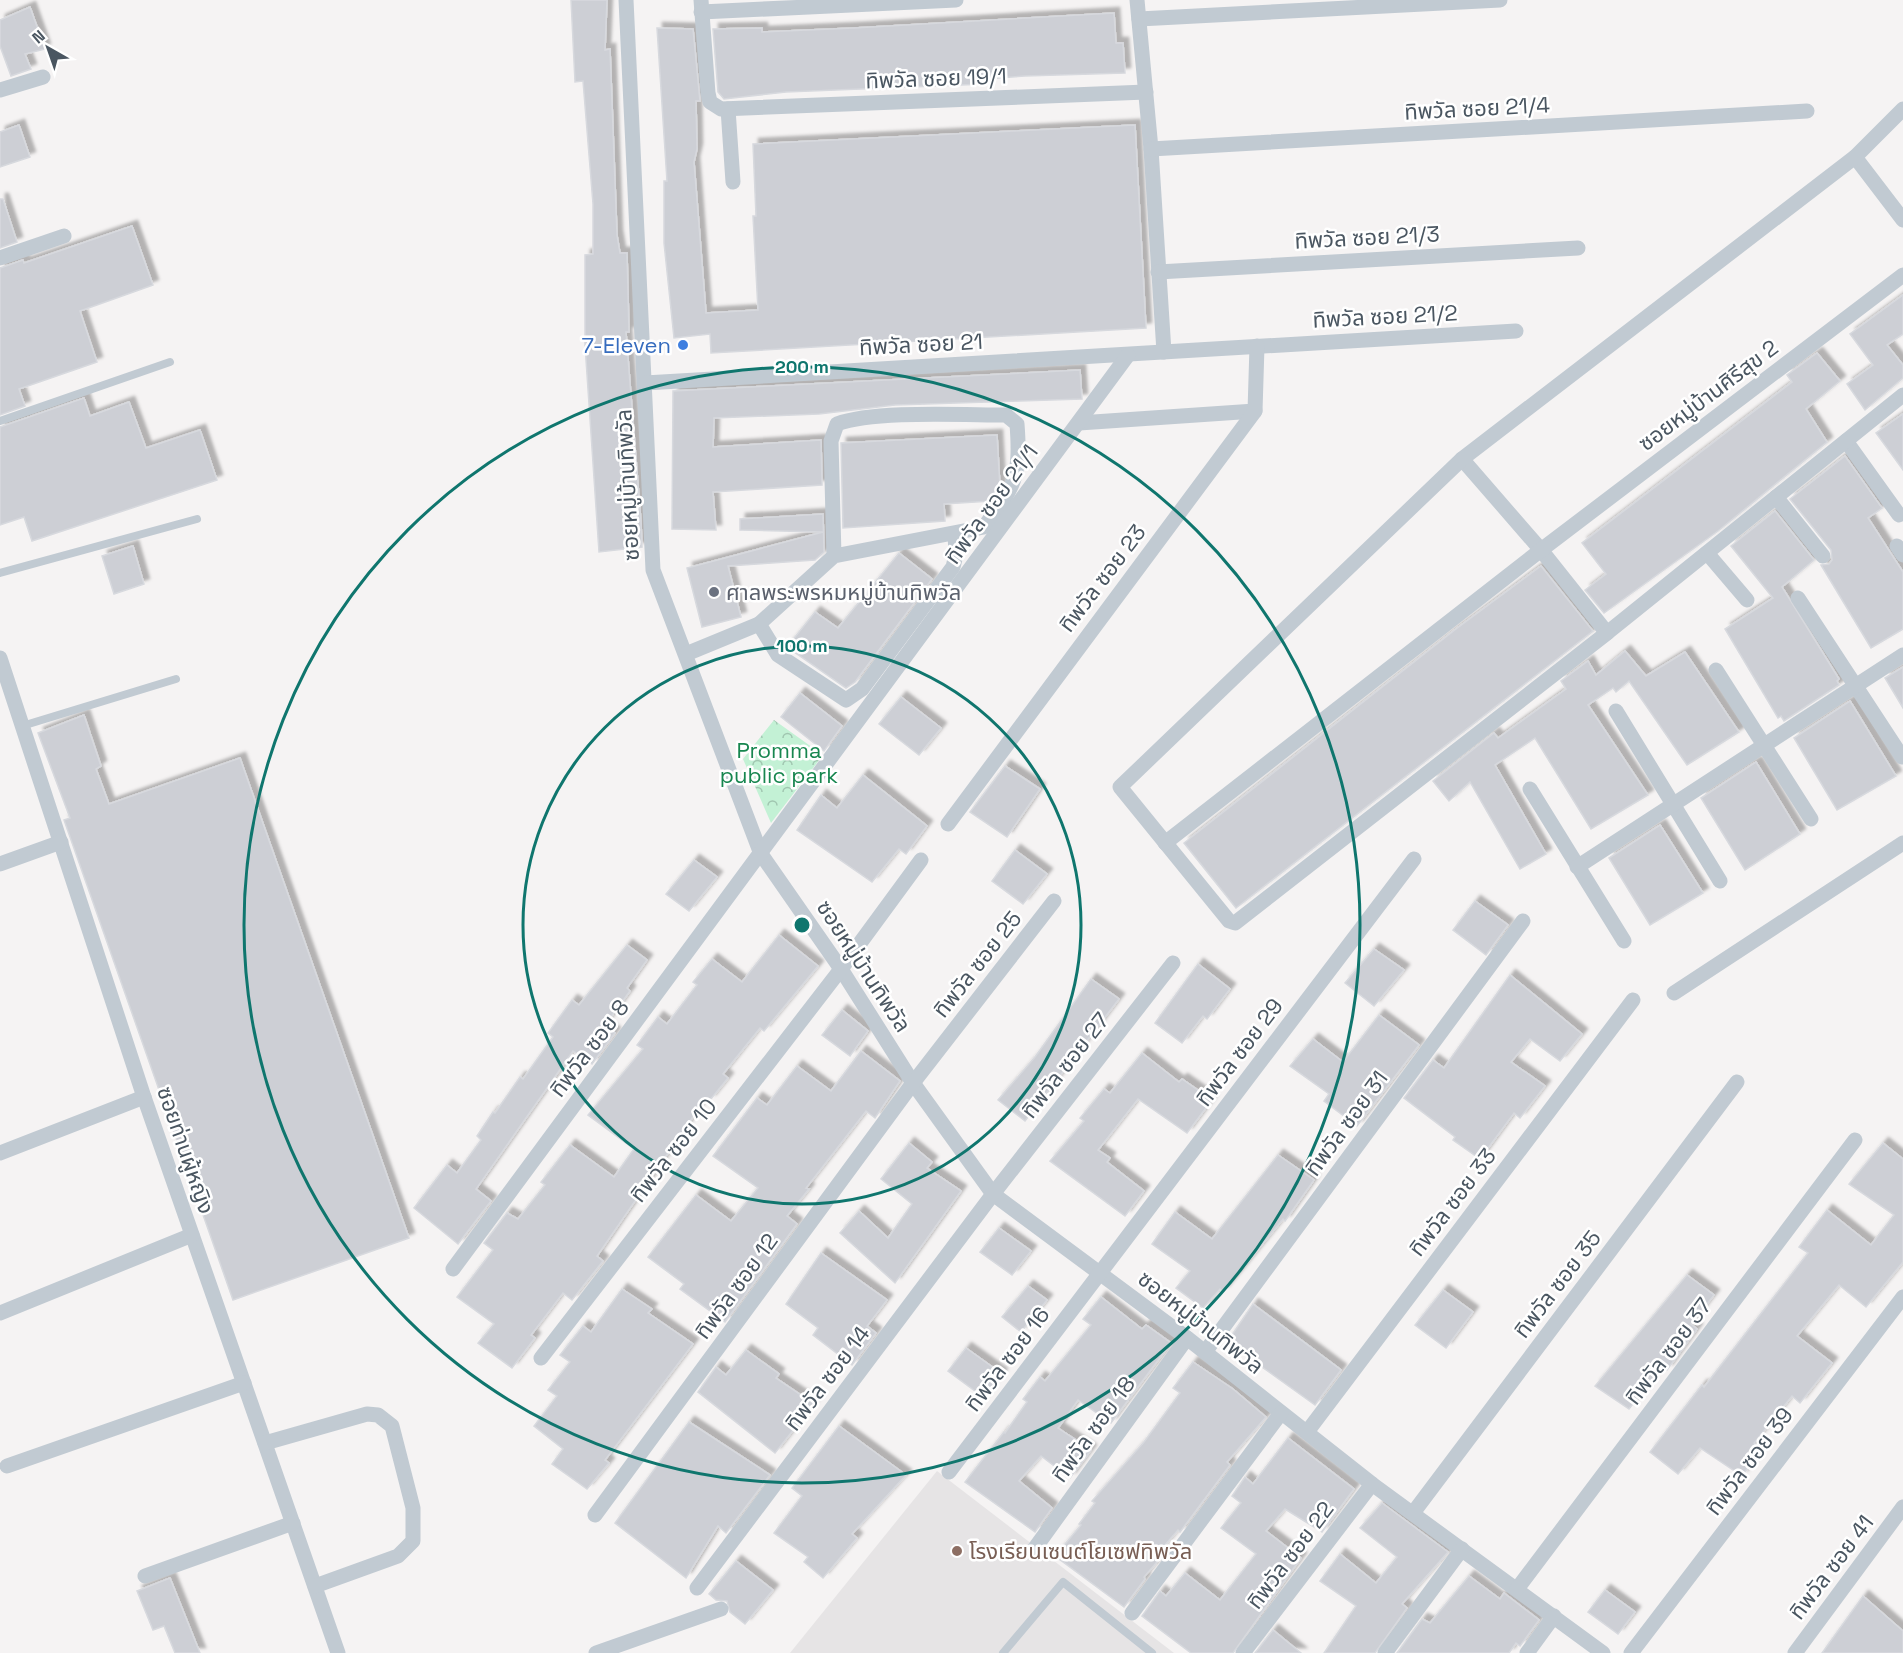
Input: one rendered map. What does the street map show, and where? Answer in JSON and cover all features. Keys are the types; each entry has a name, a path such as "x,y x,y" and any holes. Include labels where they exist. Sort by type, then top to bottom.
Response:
{"street":[{"name":"ซอยหมู่บ้านทิพวัล","path":"626,0 653,570 761,854 841,969 913,1083 993,1194 1187,1338 1372,1484 1602,1653"},
{"path":"733,182 728,109 715,107 708,93 701,6 956,0"},
{"path":"1137,0 1151,148 1164,352"},
{"path":"1139,19 1500,0"},
{"path":"0,90 43,77"},
{"name":"ทิพวัล ซอย 19/1","path":"728,109 1146,92"},
{"path":"1903,109 1855,157 1462,459 1121,784 1122,791 1229,921 1235,923 1607,633 1903,395"},
{"name":"ทิพวัล ซอย 21/4","path":"1151,148 1806,111"},
{"path":"1855,157 1903,220"},
{"path":"0,258 64,236"},
{"name":"ทิพวัล ซอย 21/3","path":"1158,272 1578,248"},
{"name":"ซอยหมู่บ้านศิรีสุข 2","path":"1165,843 1541,550 1903,275"},
{"name":"ทิพวัล ซอย 21/2","path":"1164,352 1516,331"},
{"path":"1079,423 1255,411 1257,346"},
{"name":"ทิพวัล ซอย 21","path":"645,383 1164,352"},
{"name":"ทิพวัล ซอย 21/1","path":"761,854 1128,355"},
{"name":"ทิพวัล ซอย 23","path":"948,824 1255,411"},
{"path":"686,654 759,624 834,556 984,527 1010,493 1019,462 1017,424 1006,415 848,420 837,424 831,441 834,556"},
{"path":"1846,441 1899,515"},
{"path":"1462,459 1541,550 1607,633"},
{"path":"1776,497 1823,556"},
{"path":"759,624 778,655 846,700 862,689 953,567 956,555 955,534"},
{"path":"1707,553 1747,600"},
{"path":"1798,598 1902,757"},
{"path":"1577,867 1903,655"},
{"name":"ซอยท่านผู้หญิง","path":"0,658 144,1097 338,1653"},
{"path":"1716,670 1811,819"},
{"path":"1616,711 1720,881"},
{"path":"1530,789 1624,941"},
{"path":"0,864 61,842"},
{"path":"1674,993 1903,843"},
{"name":"ทิพวัล ซอย 8","path":"453,1269 761,854"},
{"name":"ทิพวัล ซอย 29","path":"1100,1272 1414,859"},
{"path":"841,969 921,860"},
{"name":"ทิพวัล ซอย 25","path":"913,1083 1054,901"},
{"name":"ทิพวัล ซอย 31","path":"1205,1352 1523,921"},
{"name":"ทิพวัล ซอย 27","path":"993,1194 1173,963"},
{"name":"ทิพวัล ซอย 10","path":"541,1358 841,969"},
{"name":"ทิพวัล ซอย 33","path":"1307,1432 1633,1000"},
{"name":"ทิพวัล ซอย 35","path":"1413,1513 1737,1082"},
{"name":"ทิพวัล ซอย 12","path":"595,1515 913,1083"},
{"path":"0,1153 144,1097"},
{"name":"ทิพวัล ซอย 37","path":"1517,1589 1855,1140"},
{"name":"ทิพวัล ซอย 14","path":"697,1588 993,1194"},
{"path":"0,1313 192,1235"},
{"name":"ทิพวัล ซอย 16","path":"949,1472 1100,1272"},
{"name":"ทิพวัล ซอย 39","path":"1631,1653 1903,1297"},
{"name":"ทิพวัล ซอย 18","path":"1035,1548 1187,1338"},
{"path":"7,1466 244,1383"},
{"path":"1132,1613 1281,1413"},
{"path":"265,1443 367,1414 378,1415 392,1426 413,1508 413,1541 398,1556 315,1586"},
{"name":"ทิพวัล ซอย 22","path":"1243,1653 1372,1484"},
{"name":"ทิพวัล ซอย 41","path":"1795,1653 1903,1507"},
{"path":"145,1576 293,1523"},
{"path":"1385,1653 1462,1549"},
{"path":"596,1653 626,1648 721,1609"},
{"path":"1527,1653 1554,1617"}],"lane":[{"path":"0,421 170,362"},
{"path":"0,573 197,519"},
{"path":"22,726 176,679"},
{"path":"1003,1653 1063,1582 1152,1653"}],"shaded area":[{"name":"โรงเรียนเซนต์โยเซฟทิพวัล","path":"937,1471 1174,1653 790,1653"}],"green space":[{"name":"Promma public park","path":"774,720 823,755 771,823 743,759"}],"building":[{"path":"571,0 607,0 605,50 610,49 617,235 620,253 627,253 629,332 626,332 641,522 642,547 599,552 585,345 585,255 593,254 593,204 583,81 575,82"},
{"path":"30,7 45,49 25,54 31,69 11,76 0,46 0,20"},
{"path":"1114,13 1116,43 1123,43 1125,73 1025,76 985,79 985,84 786,92 724,99 718,92 713,29 762,28 762,32"},
{"path":"657,28 693,29 700,101 696,101 697,149 694,162 706,313 758,310 753,216 756,216 753,144 1135,125 1146,328 711,353 710,334 674,338 664,243 664,181 667,181"},
{"path":"19,125 30,157 0,167 0,132"},
{"path":"0,199 3,199 17,242 0,248"},
{"path":"132,226 153,285 80,311 97,362 19,389 25,406 0,415 0,268 23,260 24,263"},
{"path":"1903,295 1903,334 1887,345 1903,365 1903,378 1865,410 1847,384 1873,365 1850,334"},
{"path":"1817,353 1840,381 1806,409 1827,442 1718,531 1604,613 1585,590 1606,574 1582,543 1792,382 1787,375"},
{"path":"1080,370 1082,399 895,405 819,414 714,418 713,447 821,440 822,485 713,492 716,530 672,529 673,391"},
{"path":"84,398 90,416 129,402 146,448 200,430 217,480 32,541 24,517 0,525 0,427"},
{"path":"1903,414 1903,470 1876,433"},
{"path":"997,435 1000,487 991,501 944,504 945,521 843,528 841,443"},
{"path":"1845,456 1882,508 1868,518 1903,572 1903,629 1871,648 1821,565 1829,564 1832,560 1831,550 1790,499"},
{"path":"1775,511 1814,560 1782,587 1839,679 1837,681 1839,685 1784,721 1781,716 1778,718 1725,629 1773,598 1731,546"},
{"path":"823,514 824,552 815,560 728,566 741,617 702,627 687,568 823,532 740,530 740,519"},
{"path":"133,546 144,584 114,594 102,556"},
{"path":"899,553 932,579 855,682 846,688 787,647 815,612 838,628"},
{"path":"1541,566 1593,631 1236,908 1184,843 1456,629"},
{"path":"1625,651 1646,676 1685,652 1739,732 1687,765 1629,681 1616,692 1613,688 1588,705 1648,795 1591,829 1535,738 1495,765 1546,854 1520,869 1470,782 1449,801 1433,781 1494,733 1498,738 1566,689 1561,681 1588,661 1596,675"},
{"path":"1903,667 1903,708 1885,678"},
{"path":"800,693 842,726 824,751 781,717"},
{"path":"901,697 941,728 919,755 879,724"},
{"path":"1850,701 1896,776 1837,810 1794,738"},
{"path":"84,715 101,766 96,769 109,804 240,758 409,1238 233,1300 64,820 70,818 38,733"},
{"path":"1756,762 1800,834 1745,870 1701,798"},
{"path":"1005,766 1040,789 1007,837 970,812"},
{"path":"863,775 927,826 906,854 899,849 872,882 797,830 821,795 837,808"},
{"path":"1660,825 1703,893 1650,925 1609,858"},
{"path":"1015,850 1047,874 1023,904 992,881"},
{"path":"694,860 717,877 689,911 666,894"},
{"path":"1475,901 1508,925 1486,955 1453,930"},
{"path":"779,935 818,966 764,1031 760,1028 723,1074 728,1078 710,1100 706,1098 597,1256 603,1261 572,1300 563,1293 531,1335 535,1338 512,1368 478,1343 494,1324 457,1297 493,1250 484,1243 507,1213 518,1219 545,1185 541,1182 570,1145 614,1177 634,1149 588,1115 643,1049 637,1045 658,1017 667,1024 697,985 693,982 712,959 742,982"},
{"path":"627,945 647,960 627,988 630,991 605,1025 615,1033 592,1064 573,1051 476,1189 491,1201 458,1244 414,1208 447,1165 457,1173 481,1140 477,1136 493,1112 495,1113 520,1077 523,1079 553,1037 548,1033 572,1000 579,1005"},
{"path":"1374,949 1404,970 1374,1006 1345,983"},
{"path":"1198,964 1230,989 1207,1019 1203,1016 1182,1043 1155,1023"},
{"path":"1510,975 1582,1034 1560,1061 1530,1039 1511,1062 1545,1086 1520,1118 1514,1113 1480,1159 1453,1140 1455,1137 1404,1098 1433,1060 1444,1068"},
{"path":"1091,979 1119,999 1025,1121 998,1100 1035,1057"},
{"path":"842,1010 868,1031 850,1056 822,1035"},
{"path":"1379,1015 1419,1045 1357,1126 1324,1101 1329,1094 1290,1066 1313,1039 1343,1062"},
{"path":"861,1051 900,1081 875,1118 866,1111 806,1188 809,1189 787,1216 797,1224 725,1322 680,1289 684,1284 648,1257 696,1195 731,1221 758,1188 713,1156 757,1098 767,1105 797,1066 831,1091"},
{"path":"1142,1053 1179,1082 1182,1079 1212,1100 1187,1133 1138,1099 1098,1150 1110,1158 1107,1162 1144,1191 1125,1216 1050,1161 1084,1121 1080,1118 1104,1089 1110,1093"},
{"path":"909,1143 932,1162 927,1168 961,1191 895,1283 840,1233 859,1211 888,1238 912,1204 881,1179"},
{"path":"1883,1143 1903,1159 1903,1262 1866,1307 1839,1285 1797,1336 1832,1363 1800,1403 1792,1396 1754,1443 1762,1449 1742,1476 1700,1448 1678,1474 1650,1452 1702,1385 1704,1387 1808,1253 1799,1247 1827,1210 1871,1245 1894,1215 1849,1184"},
{"path":"1278,1155 1314,1180 1285,1221 1283,1219 1223,1292 1220,1289 1203,1308 1176,1288 1190,1271 1152,1244 1175,1212 1212,1239"},
{"path":"999,1228 1031,1251 1012,1275 980,1252"},
{"path":"821,1253 887,1300 867,1326 876,1333 852,1365 813,1335 818,1328 786,1304"},
{"path":"1687,1275 1714,1295 1691,1324 1697,1329 1667,1370 1662,1366 1629,1409 1595,1386"},
{"path":"1028,1286 1047,1300 1021,1332 1002,1317"},
{"path":"622,1289 652,1309 648,1313 693,1344 605,1460 609,1463 587,1489 552,1464 563,1449 534,1426 557,1396 548,1390 570,1362 560,1355 583,1326 591,1332"},
{"path":"1443,1290 1473,1312 1446,1348 1415,1325"},
{"path":"1101,1297 1142,1329 1146,1325 1171,1343 1111,1423 1078,1400 1058,1428 1091,1450 1070,1478 1041,1456 1019,1481 1052,1508 1035,1532 965,1482 1005,1433 1027,1402 1023,1399 1040,1377 1045,1381 1091,1325 1083,1319"},
{"path":"1253,1304 1341,1370 1315,1405 1227,1342"},
{"path":"966,1348 1002,1374 983,1397 948,1371"},
{"path":"746,1350 779,1374 776,1378 814,1404 775,1453 698,1392 716,1367 726,1375"},
{"path":"1193,1362 1233,1389 1266,1417 1227,1462 1230,1465 1180,1532 1178,1530 1158,1553 1162,1556 1144,1577 1145,1579 1124,1607 1055,1556 1081,1525 1079,1524 1095,1503 1092,1501 1144,1442 1180,1393 1173,1388"},
{"path":"689,1422 770,1475 726,1533 718,1526 686,1578 615,1523"},
{"path":"839,1426 906,1475 852,1534 857,1538 823,1578 804,1562 808,1557 774,1533 802,1496 792,1488"},
{"path":"1288,1438 1354,1489 1322,1532 1285,1509 1266,1531 1301,1558 1233,1653 1191,1653 1142,1616 1160,1591 1166,1596 1185,1573 1220,1600 1256,1554 1221,1528 1241,1503 1232,1496 1245,1477 1253,1484"},
{"path":"1382,1503 1448,1552 1402,1604 1407,1608 1375,1653 1324,1653 1356,1606 1320,1581 1340,1554 1376,1583 1397,1557 1360,1528"},
{"path":"736,1561 773,1590 745,1624 730,1612 727,1601 716,1600 709,1594"},
{"path":"1469,1576 1500,1599 1504,1593 1539,1620 1520,1646 1516,1643 1509,1653 1397,1653 1422,1619 1430,1623"},
{"path":"170,1578 200,1653 175,1653 164,1626 153,1630 137,1591"},
{"path":"1605,1590 1635,1612 1618,1634 1588,1612"},
{"path":"1863,1596 1903,1631 1903,1653 1822,1653"},
{"path":"1273,1630 1301,1653 1255,1653"}],"place":[{"name":"7-Eleven","path":"683,345"},
{"name":"ศาลพระพรหมหมู่บ้านทิพวัล","path":"714,592"},
{"name":"โรงเรียนเซนต์โยเซฟทิพวัล","path":"957,1551"}]}
